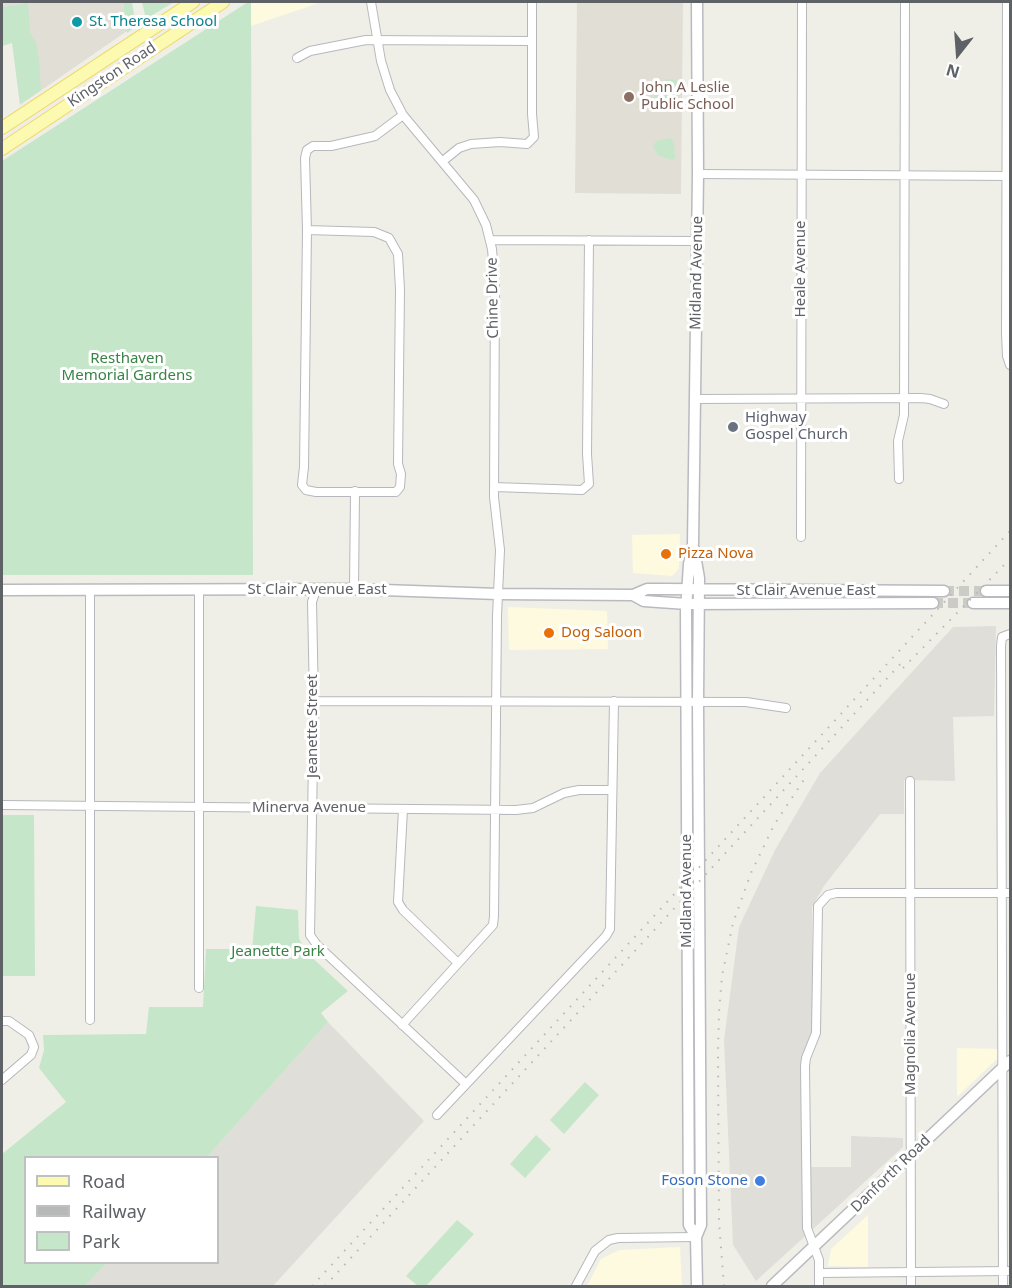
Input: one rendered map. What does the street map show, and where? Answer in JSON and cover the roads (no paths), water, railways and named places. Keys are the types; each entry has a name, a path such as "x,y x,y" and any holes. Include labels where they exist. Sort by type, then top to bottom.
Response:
{"main road":[{"name":"Kingston Road","path":"2,128 193,2"},
{"name":"Kingston Road","path":"2,149 223,2"},
{"name":"Midland Avenue","path":"697,2 698,174 692,604 701,1225 696,1237 697,1286"},
{"name":"St Clair Avenue East","path":"2,590 354,589 498,594 633,595 647,590 944,591"},
{"path":"986,591 1011,591"},
{"name":"St Clair Avenue East","path":"633,595 644,601 692,604 933,603"},
{"path":"974,603 1011,603"},
{"name":"Danforth Road","path":"772,1287 1006,1065"}],"street":[{"name":"Chine Drive","path":"371,2 386,81 403,115 474,200 486,225 490,240 495,286 494,487 495,518 500,550 493,925 402,1025"},
{"path":"443,161 459,148 471,144 500,142 527,144 533,139 535,134 532,114 532,2"},
{"name":"Heale Avenue","path":"801,537 802,2"},
{"path":"899,479 898,441 904,423 905,2"},
{"path":"1007,2 1009,176 1006,356 1011,365"},
{"path":"297,58 310,51 366,40 532,41"},
{"path":"307,230 362,230 382,234 395,247 399,263 400,487 396,492 312,492 306,490 302,485 307,230 305,159 309,148 318,145 331,146 375,136 403,115"},
{"path":"698,174 1009,176"},
{"path":"490,240 697,240"},
{"path":"494,487 582,490 589,484 587,453 589,240"},
{"path":"695,399 930,399 944,404"},
{"path":"354,589 355,491"},
{"path":"90,590 90,1020"},
{"name":"Jeanette Street","path":"316,590 312,602 314,701 311,938 466,1084"},
{"path":"199,591 199,988"},
{"path":"1003,1287 1007,1271 1006,1065 1001,893 1001,646 1002,637 1011,634"},
{"path":"314,701 746,702 786,708"},
{"path":"437,1115 606,936 610,929 614,702"},
{"name":"Magnolia Avenue","path":"910,781 911,1287"},
{"name":"Minerva Avenue","path":"2,805 496,810 532,808 564,793 579,790 612,790"},
{"path":"403,809 398,902 403,910 458,963"},
{"path":"819,1287 819,1260 807,1228 805,1066 817,1024 818,906 828,895 836,893 1011,893"},
{"path":"2,1021 9,1021 29,1035 34,1047 31,1055 2,1080"},
{"path":"576,1287 595,1251 609,1240 696,1237"},
{"path":"820,1273 1007,1271"}],"tunnel":[{"path":"944,591 986,591"},
{"path":"933,603 973,603"}],"railway":[{"path":"312,1286 1010,531"},
{"path":"903,668 1010,559"},
{"path":"325,1286 905,659"},
{"path":"724,1286 719,1222 718,1052 722,976 733,923 751,873 774,825 807,775"}],"place":[{"name":"St. Theresa School","path":"77,22"},
{"name":"John A Leslie Public School","path":"629,97"},
{"name":"Highway Gospel Church","path":"733,427"},
{"name":"Pizza Nova","path":"666,554"},
{"name":"Dog Saloon","path":"549,633"},
{"name":"Foson Stone","path":"760,1181"}],"park label":[{"name":"Resthaven Memorial Gardens","path":"127,368"},
{"name":"Jeanette Park","path":"278,952"}]}
